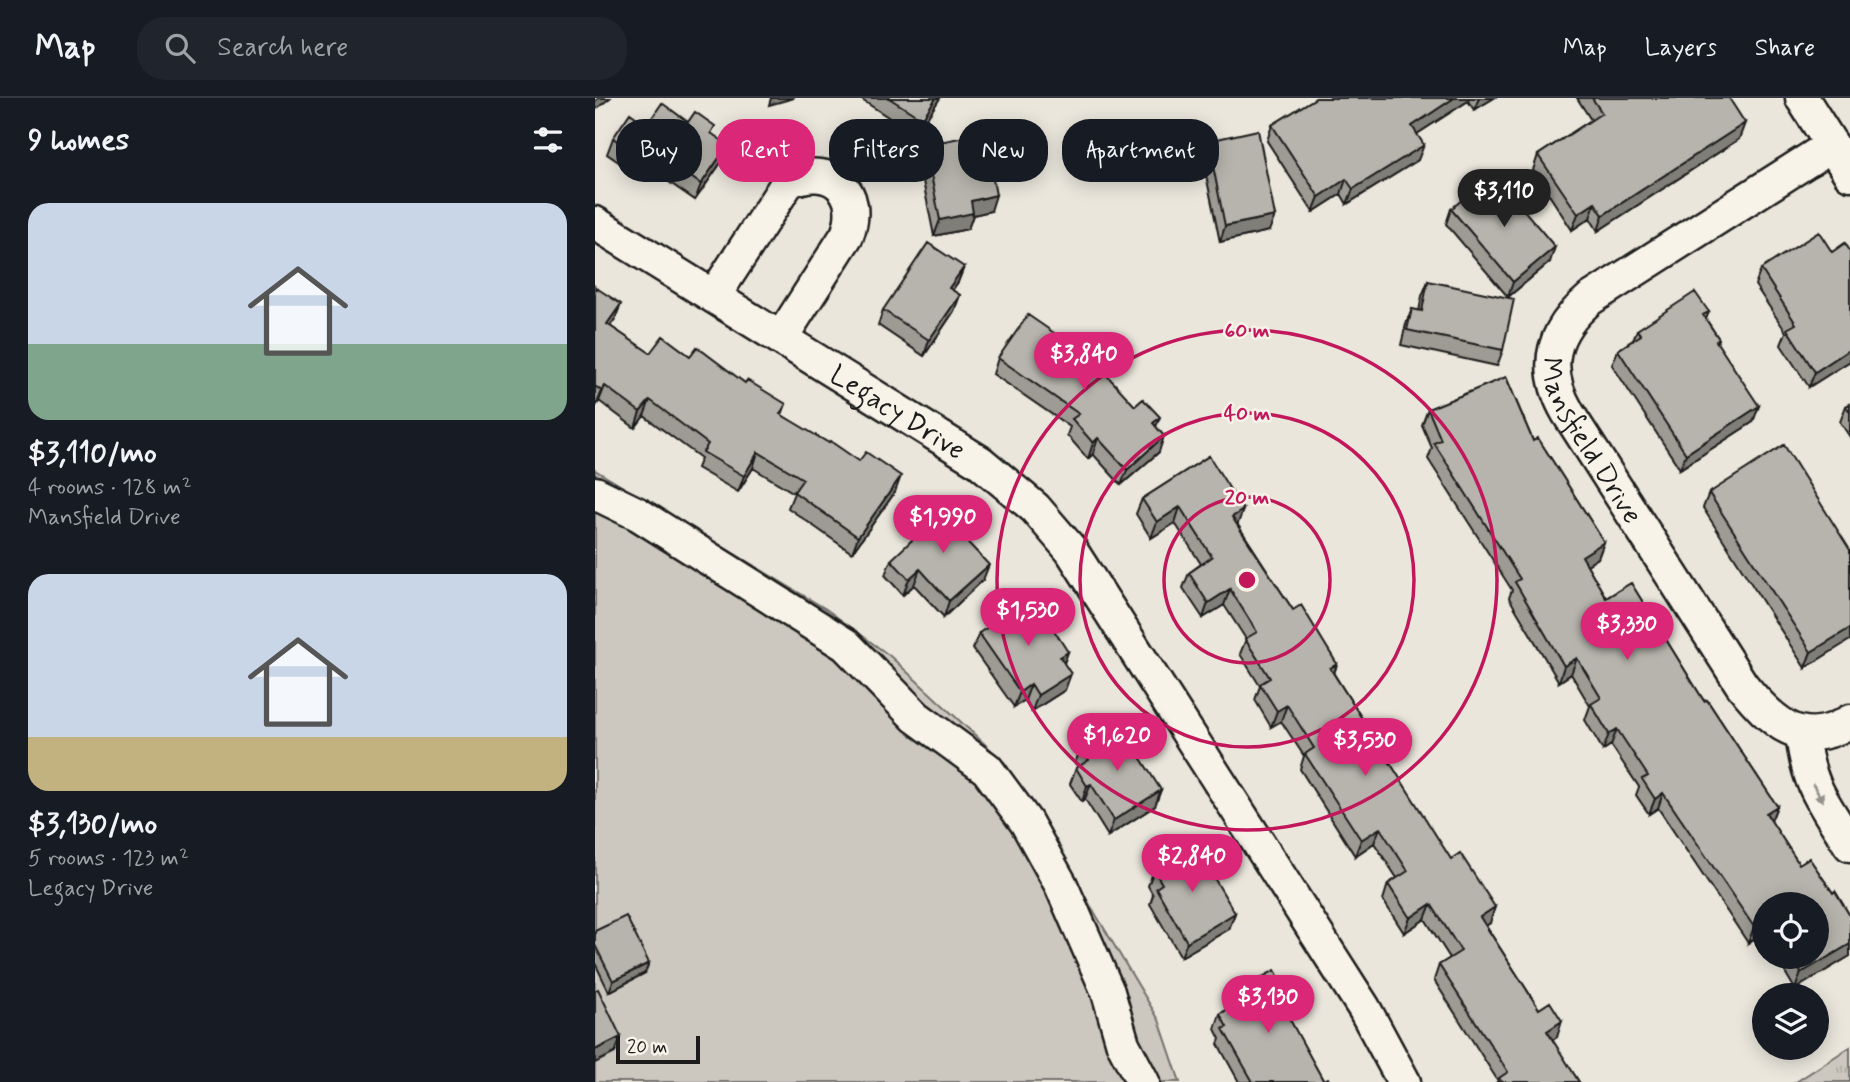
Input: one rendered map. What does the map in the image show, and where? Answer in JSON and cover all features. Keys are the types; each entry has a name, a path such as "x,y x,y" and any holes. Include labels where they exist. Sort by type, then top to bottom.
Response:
{"street":[{"path":"1802,98 1850,174"},
{"name":"Mansfield Drive","path":"1802,734 1779,724 1741,685 1564,405 1554,380 1553,356 1571,316 1590,299 1832,145"},
{"path":"714,296 788,182 802,175 819,173 833,179 845,189 852,204 853,219 847,235 781,338"},
{"name":"Legacy Drive","path":"595,223 980,462 1035,508 1071,550 1364,1008 1404,1082"},
{"path":"595,493 638,514 846,645 916,717 987,769 1026,822 1061,885 1108,992 1123,1044 1143,1082"},
{"path":"1848,727 1802,734 1806,768 1812,785 1850,845"}],"green space":[{"path":"595,470 826,609 890,656 1005,763 1159,1020 1180,1082 595,1082"},
{"path":"1850,1047 1850,1082 1796,1082"}],"building":[{"path":"889,98 936,98 922,119"},
{"path":"1316,98 1454,98 1412,126 1424,145 1353,189 1346,179 1319,197 1272,125"},
{"path":"1592,98 1729,98 1745,123 1603,215 1595,203 1578,214 1538,155 1602,113"},
{"path":"662,103 684,119 651,119"},
{"path":"695,112 715,126 711,133 716,137 716,162 701,184 698,182 702,182 702,119 690,119"},
{"path":"630,113 638,119 626,119"},
{"path":"1258,130 1275,216 1225,226 1216,182 1219,182 1219,139"},
{"path":"958,138 958,182 993,182 996,195 971,201 973,213 940,220 932,182 944,182 944,141"},
{"path":"1496,177 1555,247 1513,282 1451,209 1469,194 1472,198"},
{"path":"1819,232 1832,252 1845,243 1850,251 1850,349 1815,372 1787,329 1796,324 1761,269"},
{"path":"928,243 964,267 949,288 960,295 929,340 883,310"},
{"path":"1428,281 1514,299 1503,350 1407,330 1412,309 1422,311"},
{"path":"595,287 621,304 607,324 650,353 663,336 690,356 697,347 745,383 747,380 786,404 780,414 829,443 830,441 859,461 866,452 901,476 858,537 794,492 803,479 758,452 744,476 703,452 708,444 650,400 640,412 605,386 602,391 595,386"},
{"path":"1695,292 1709,312 1703,315 1719,339 1716,341 1759,406 1686,454 1618,350 1641,335 1637,330"},
{"path":"1028,315 1092,359 1135,406 1143,399 1160,417 1153,423 1164,436 1127,470 1098,438 1093,443 1072,419 1079,414 998,358"},
{"path":"1506,377 1533,441 1538,438 1604,542 1582,556 1606,598 1631,583 1704,701 1707,700 1777,806 1766,813 1799,864 1809,858 1833,893 1835,891 1850,916 1850,944 1829,956 1829,892 1752,892 1752,924 1663,793 1655,799 1642,779 1648,776 1617,729 1609,734 1591,704 1601,698 1577,658 1564,666 1515,582 1520,579 1434,443 1441,440 1428,409"},
{"path":"1784,445 1850,550 1850,628 1811,652 1709,493"},
{"path":"1209,456 1243,510 1232,517 1293,610 1301,605 1337,664 1330,668 1451,859 1460,853 1495,907 1480,917 1539,1009 1550,1002 1562,1021 1547,1031 1579,1082 1502,1082 1499,1078 1508,1072 1439,965 1461,951 1431,904 1410,918 1388,884 1408,871 1380,828 1361,840 1305,754 1314,748 1287,705 1277,711 1260,684 1270,678 1245,639 1257,632 1230,589 1208,603 1189,573 1212,557 1180,507 1157,522 1142,499"},
{"path":"950,504 970,525 960,534 989,565 949,601 920,569 909,579 891,560"},
{"path":"1033,598 1068,652 1060,657 1071,674 1038,695 1031,684 1020,692 979,633"},
{"path":"1119,724 1161,790 1114,820 1091,784 1087,786 1076,768 1089,760 1081,748"},
{"path":"1195,846 1235,913 1187,942 1156,888 1162,884 1154,870"},
{"path":"626,916 649,963 613,981 595,945 595,931"},
{"path":"1275,970 1292,1001 1283,1007 1323,1080 1328,1078 1330,1082 1253,1082 1223,1029 1227,1027 1220,1014 1242,1001 1237,991"},
{"path":"598,989 621,1037 595,1050 595,991"}]}
